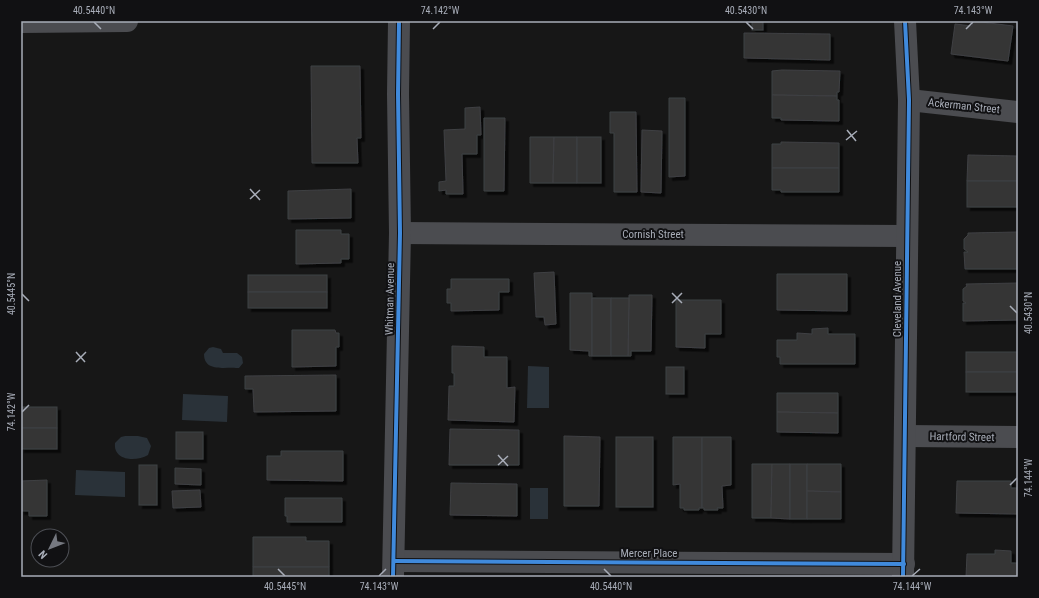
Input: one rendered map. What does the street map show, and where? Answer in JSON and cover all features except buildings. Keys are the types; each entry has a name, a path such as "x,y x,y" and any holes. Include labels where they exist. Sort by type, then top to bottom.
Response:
{"street":[{"path":"21,22 127,21"},
{"name":"Whitman Avenue","path":"394,569 400,233 398,94 399,21"},
{"name":"Cleveland Avenue","path":"903,570 909,100 905,21"},
{"name":"Ackerman Street","path":"909,100 1018,112"},
{"name":"Cornish Street","path":"400,233 907,236"},
{"name":"Hartford Street","path":"905,436 1018,437"},
{"name":"Mercer Place","path":"394,569 903,570"}],"shaded area":[{"path":"213,347 221,349 223,353 237,353 242,357 243,363 239,368 221,368 207,364 204,354 209,348"},
{"path":"528,366 549,367 549,408 527,408"},
{"path":"183,394 228,396 227,422 182,420"},
{"path":"121,437 147,438 151,446 148,455 138,459 121,457 115,449 115,443"},
{"path":"76,470 125,472 125,497 75,495"},
{"path":"530,488 548,488 548,519 530,519"}],"cycle path":[{"path":"393,577 400,233 398,94 399,21"},
{"path":"903,577 909,100 905,21"},
{"path":"394,561 904,564"}]}
